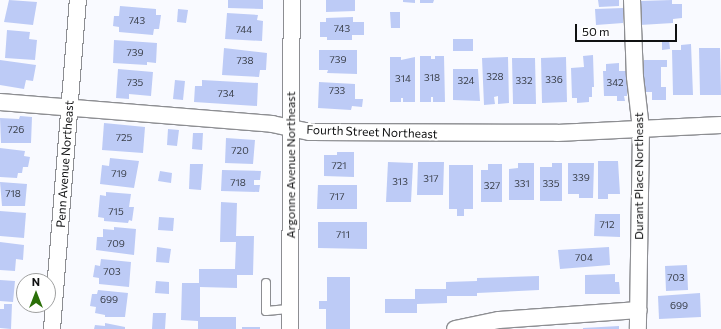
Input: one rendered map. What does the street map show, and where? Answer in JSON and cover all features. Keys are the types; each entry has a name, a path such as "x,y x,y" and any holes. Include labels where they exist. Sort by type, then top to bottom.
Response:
{"street":[{"name":"Penn Avenue Northeast","path":"52,329 78,0"},
{"name":"Argonne Avenue Northeast","path":"290,329 292,0"},
{"name":"Durant Place Northeast","path":"632,0 635,77 641,129 638,329"},
{"name":"Fourth Street Northeast","path":"0,102 272,124 310,132 477,134 721,125"},
{"path":"454,329 639,310"}],"lane":[{"path":"266,283 266,311 291,309"}],"building":[{"path":"9,0 37,2 33,25 4,22"},
{"path":"228,0 263,0 263,9 228,8"},
{"path":"326,0 355,0 355,11 326,12"},
{"path":"403,0 415,0 415,3 403,2"},
{"path":"420,0 434,0 433,3 420,3"},
{"path":"598,0 619,0 619,6 599,7"},
{"path":"672,0 672,4 682,4 682,18 673,19 673,23 640,25 639,1"},
{"path":"120,6 156,9 156,15 161,15 159,29 154,29 153,35 119,32 119,27 113,26 114,16 119,16"},
{"path":"623,8 623,23 596,25 595,9"},
{"path":"178,9 188,10 186,23 177,22"},
{"path":"390,12 400,12 400,28 391,28"},
{"path":"227,13 258,15 257,20 263,21 262,41 225,39"},
{"path":"353,17 353,22 364,22 364,35 352,35 352,40 327,40 327,37 320,37 320,22 326,22 326,18"},
{"path":"7,30 30,32 29,39 37,40 35,60 5,58"},
{"path":"453,39 473,39 473,51 453,51"},
{"path":"114,40 157,43 156,63 147,62 147,65 113,63"},
{"path":"669,40 670,49 662,50 662,41"},
{"path":"691,44 693,95 673,95 672,50 681,50 681,45"},
{"path":"224,48 267,53 266,70 260,70 259,77 222,75"},
{"path":"699,48 720,48 721,95 700,95"},
{"path":"319,50 357,50 357,74 327,73 328,70 319,70"},
{"path":"593,55 594,87 592,87 592,97 589,97 589,102 577,103 577,98 572,98 571,68 584,67 583,56"},
{"path":"420,56 431,56 431,59 435,59 435,56 444,56 445,102 433,102 433,97 431,97 431,102 420,102"},
{"path":"390,57 401,57 401,60 415,57 415,102 403,102 403,98 401,98 401,102 390,102"},
{"path":"508,57 509,103 498,104 498,96 494,97 495,104 484,105 482,58"},
{"path":"566,57 567,102 542,103 541,58"},
{"path":"512,58 535,58 536,104 513,104"},
{"path":"0,60 36,65 33,81 26,80 24,89 0,85"},
{"path":"644,60 667,60 667,67 661,67 661,87 666,87 666,100 652,100 652,92 644,92 644,82 642,82"},
{"path":"619,63 619,71 627,71 627,96 624,96 625,101 617,101 617,96 604,96 603,71 606,71 606,64"},
{"path":"118,69 153,72 151,96 129,94 129,99 116,98"},
{"path":"453,69 478,69 480,101 453,100"},
{"path":"175,80 185,81 183,100 173,99"},
{"path":"202,80 258,83 257,106 194,102 195,86 202,86"},
{"path":"319,82 355,84 355,99 363,99 362,107 352,106 351,110 318,108"},
{"path":"20,116 32,117 31,143 1,143 0,118 19,119"},
{"path":"104,123 145,127 143,153 102,150"},
{"path":"168,129 179,130 177,146 167,145"},
{"path":"193,133 203,133 202,150 192,149"},
{"path":"226,138 255,140 253,164 225,163"},
{"path":"0,148 25,151 24,156 30,157 28,167 23,167 22,173 18,173 17,178 0,177"},
{"path":"337,152 354,152 354,177 324,176 324,155 337,155"},
{"path":"110,158 139,161 134,188 100,184 102,165 109,166"},
{"path":"598,161 618,161 620,194 608,194 608,199 598,199"},
{"path":"388,162 413,163 411,202 386,202"},
{"path":"418,162 444,162 443,195 417,195"},
{"path":"518,163 534,163 534,200 509,200 509,169 518,168"},
{"path":"552,163 562,163 562,201 540,201 540,167 552,167"},
{"path":"568,163 594,163 593,198 579,198 579,194 568,194"},
{"path":"190,164 203,164 201,190 189,189"},
{"path":"488,164 502,164 502,202 481,202 481,170 488,170"},
{"path":"449,165 473,165 473,209 464,209 464,216 457,216 457,209 449,209"},
{"path":"222,170 261,171 260,180 254,180 254,185 260,185 259,192 221,191"},
{"path":"160,171 172,173 171,183 158,181"},
{"path":"0,182 27,184 25,206 2,206"},
{"path":"318,185 357,185 357,209 317,209"},
{"path":"106,192 131,194 129,207 134,207 132,221 129,220 128,223 104,221 104,218 98,217 100,195 106,196"},
{"path":"221,202 237,203 236,236 254,236 253,275 237,275 237,288 200,287 200,317 236,317 236,329 198,329 198,321 181,320 182,283 199,283 199,269 235,269 236,242 220,242"},
{"path":"0,211 26,213 24,238 0,236"},
{"path":"595,214 620,214 620,237 594,236"},
{"path":"159,217 174,218 173,231 158,230"},
{"path":"318,222 367,222 367,249 318,248"},
{"path":"114,227 136,229 134,255 96,250 97,237 103,237 103,229 114,230"},
{"path":"0,242 24,245 23,260 16,259 15,271 0,270"},
{"path":"157,247 171,249 169,263 156,262"},
{"path":"609,247 610,265 560,269 558,250"},
{"path":"101,259 131,262 129,287 99,284 99,278 93,277 95,265 100,266"},
{"path":"687,265 688,290 666,291 665,266"},
{"path":"615,274 615,282 619,282 620,294 585,294 585,275"},
{"path":"539,276 539,290 477,293 477,296 447,296 447,303 417,304 417,313 385,313 385,299 415,299 415,289 446,289 446,282 477,281 477,278"},
{"path":"327,277 350,277 350,329 326,329 326,309 319,309 319,301 327,301"},
{"path":"0,280 15,281 13,302 0,301"},
{"path":"156,281 169,282 169,294 155,293"},
{"path":"98,290 128,293 125,317 105,317 105,315 95,313 96,307 90,306 92,294 97,294"},
{"path":"700,293 701,317 659,319 658,296"},
{"path":"4,304 12,304 11,329 0,328 0,309 4,309"},
{"path":"153,313 166,313 165,329 152,329"},
{"path":"105,323 125,327 125,329 94,329 95,325 105,326"},
{"path":"619,326 619,329 583,329 583,328"},
{"path":"242,327 260,327 260,329 242,329"}]}
